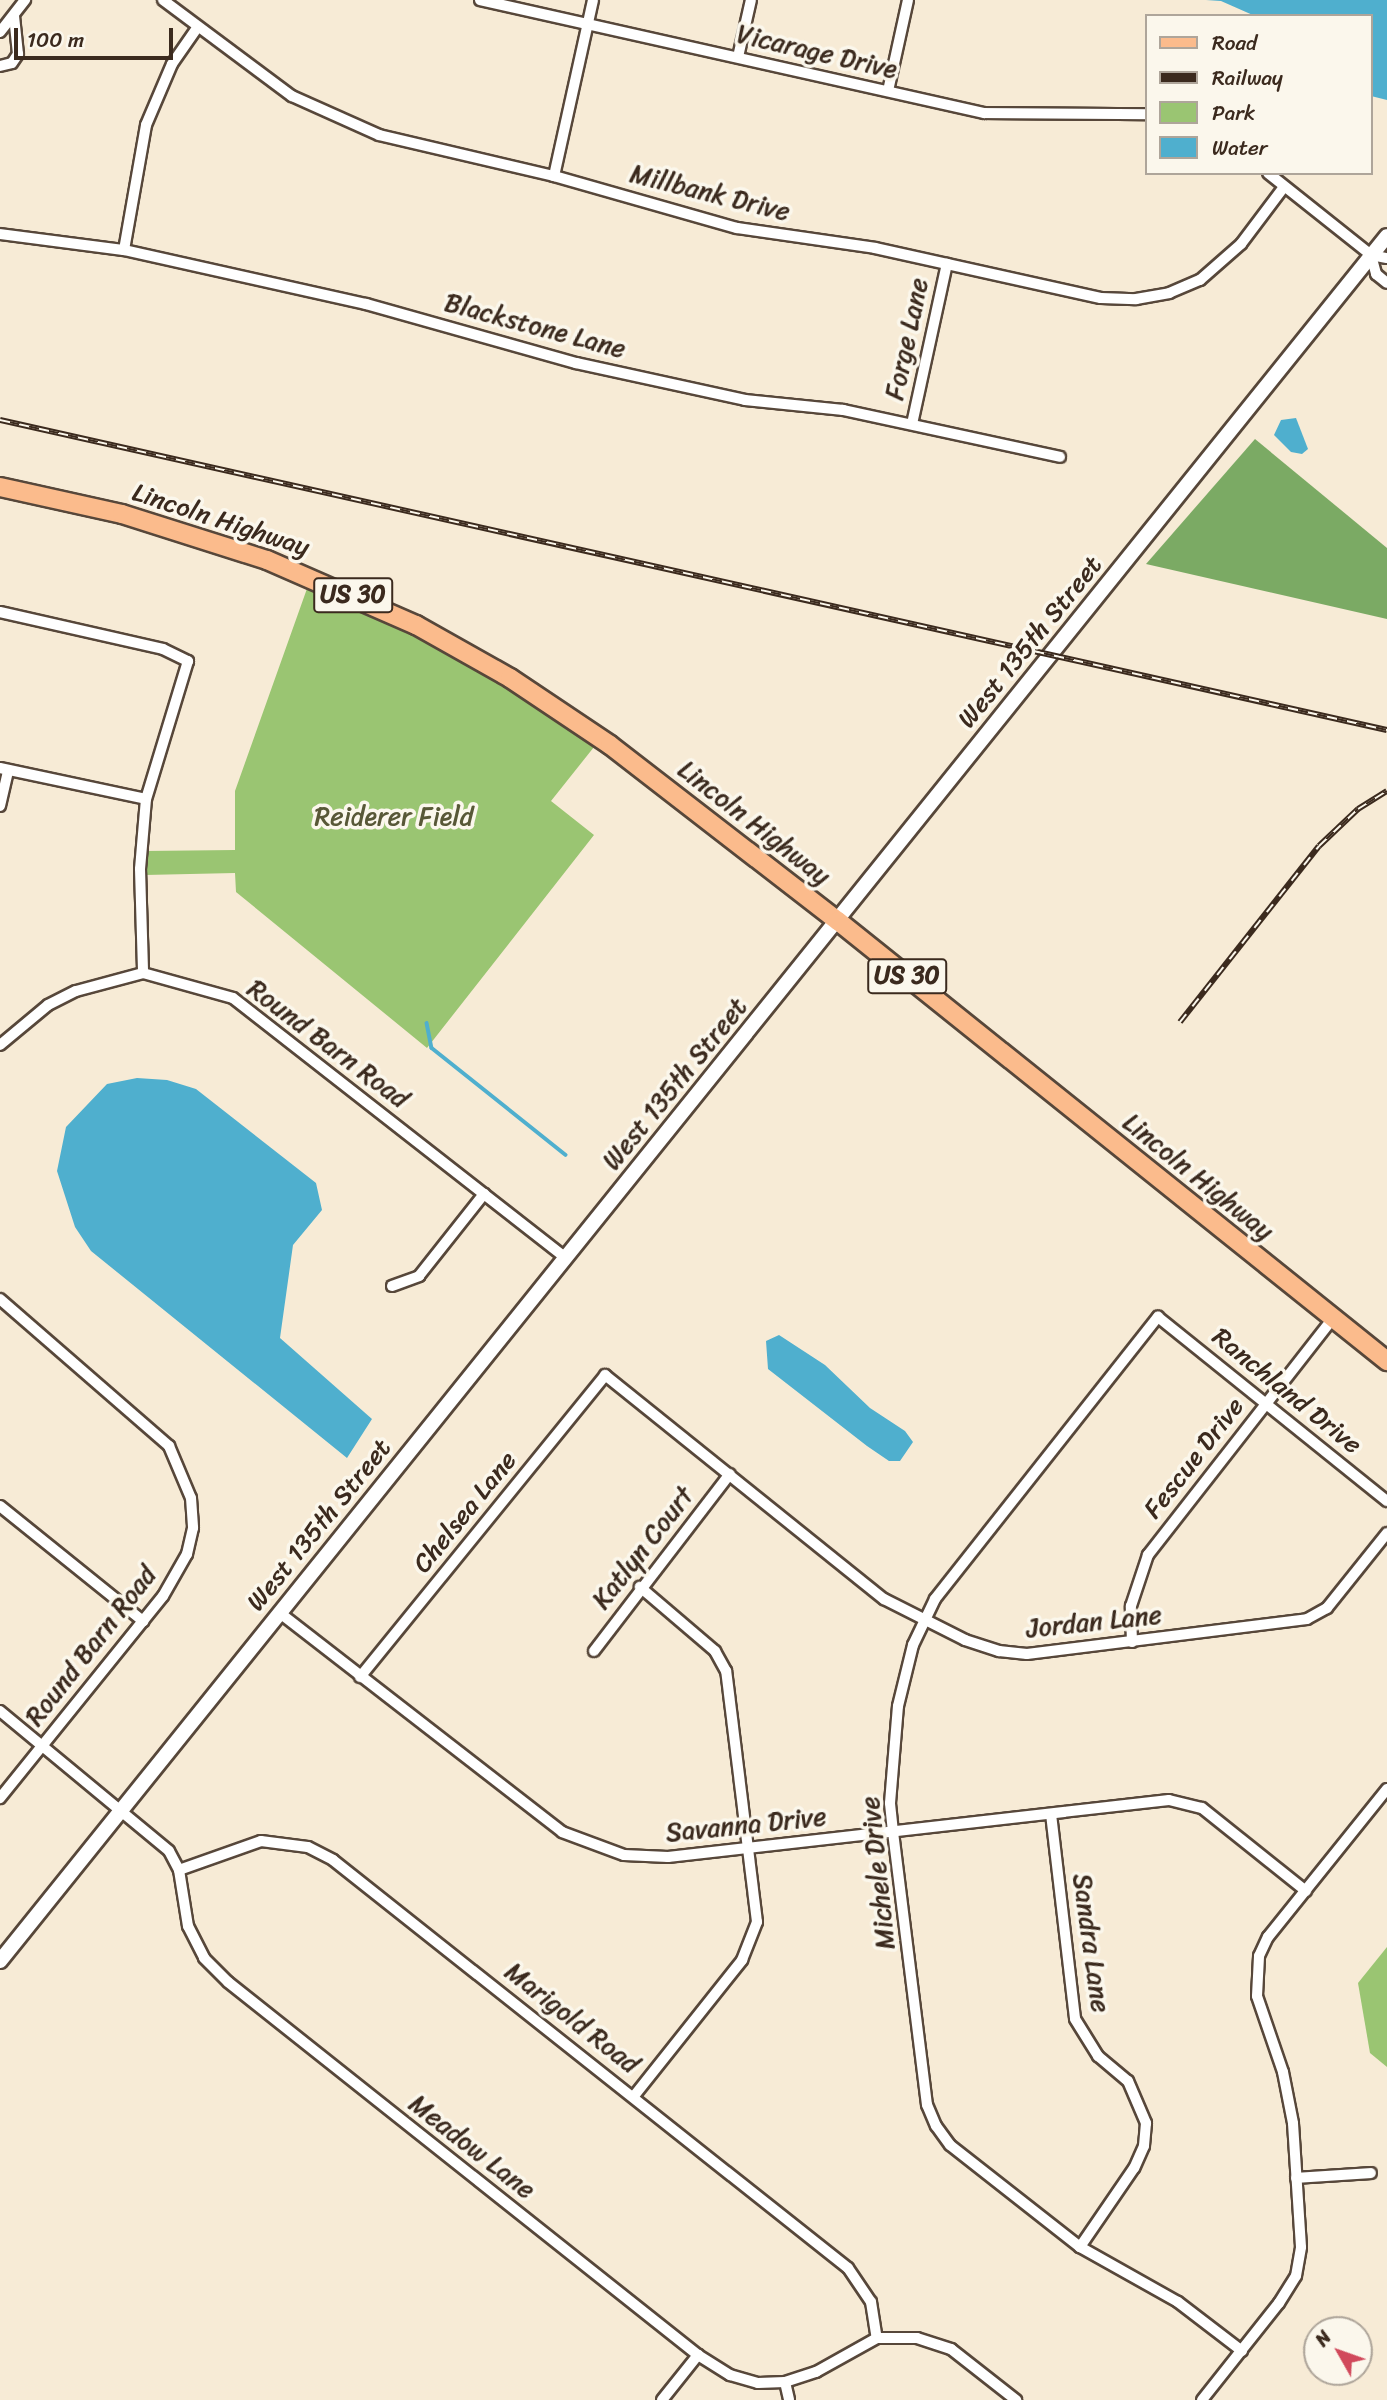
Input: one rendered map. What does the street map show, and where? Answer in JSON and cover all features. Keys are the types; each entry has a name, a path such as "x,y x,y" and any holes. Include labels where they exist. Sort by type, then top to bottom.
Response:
{"main road":[{"name":"Lincoln Highway","path":"0,487 122,514 223,545 321,581 416,625 584,726 838,920 1387,1361"}],"street":[{"path":"0,32 25,0"},
{"name":"Millbank Drive","path":"163,0 254,72 335,119 412,145 554,176 737,228 875,248 1101,298 1136,299 1169,293 1200,280 1225,262 1284,187"},
{"name":"Vicarage Drive","path":"480,0 984,113 1146,114"},
{"path":"554,176 593,0"},
{"path":"738,57 751,0"},
{"path":"888,91 908,0"},
{"path":"0,66 12,63 18,54 13,15"},
{"path":"124,250 146,125 172,64 197,28"},
{"path":"1270,175 1371,255 1387,258"},
{"name":"Blackstone Lane","path":"0,234 124,250 366,304 522,349 640,377 746,400 816,406 912,424 1060,457"},
{"name":"West 135th Street","path":"0,1961 1387,236"},
{"path":"1371,255 1376,274 1387,283"},
{"name":"Forge Lane","path":"912,424 947,264"},
{"path":"0,611 163,649 188,661 146,799 140,869 143,973"},
{"path":"0,806 4,769 146,799"},
{"name":"Round Barn Road","path":"0,1045 48,1005 76,991 143,973 201,986 260,1014 566,1258"},
{"path":"392,1286 419,1276 484,1194"},
{"name":"Round Barn Road","path":"0,1299 150,1425 169,1446 191,1498 192,1528 187,1554 174,1580 0,1798"},
{"name":"Ranchland Drive","path":"1158,1317 1387,1501"},
{"name":"Michele Drive","path":"1158,1317 946,1583 922,1620 898,1706 890,1803 927,2105 936,2126 950,2145 1080,2247 1178,2302 1242,2351"},
{"name":"Fescue Drive","path":"1132,1642 1130,1606 1148,1555 1333,1318"},
{"name":"Jordan Lane","path":"605,1375 884,1599 922,1620 999,1651 1027,1654 1307,1619 1327,1608 1387,1533"},
{"name":"Chelsea Lane","path":"360,1677 605,1375"},
{"name":"Katlyn Court","path":"594,1651 640,1587 730,1474"},
{"path":"0,1506 143,1621"},
{"path":"634,2096 753,1940 757,1922 726,1671 715,1651 640,1587"},
{"name":"Savanna Drive","path":"280,1614 538,1815 591,1846 624,1855 668,1857 1186,1801 1202,1808 1306,1891"},
{"name":"Meadow Lane","path":"0,1711 162,1844 179,1870 188,1926 204,1958 228,1982 698,2355 730,2375 758,2383 785,2382 816,2372 877,2338 917,2338 951,2349 1016,2400"},
{"path":"1202,2400 1242,2351 1296,2276 1301,2247 1293,2123 1283,2072 1255,1980 1268,1937 1387,1789"},
{"name":"Sandra Lane","path":"1051,1814 1075,2019 1098,2056 1128,2081 1146,2123 1144,2146 1134,2168 1080,2247"},
{"name":"Marigold Road","path":"179,1870 261,1841 308,1847 333,1860 848,2267 871,2302 877,2338"},
{"path":"1296,2178 1371,2173"},
{"path":"662,2400 698,2355"},
{"path":"785,2382 789,2400"}],"green space":[{"path":"1255,439 1387,548 1387,619 1146,564"},
{"name":"Reiderer Field","path":"309,583 428,640 543,707 594,747 551,801 594,835 427,1048 236,892 235,873 145,875 145,851 235,850 235,791"},
{"path":"1387,1947 1387,2067 1370,2053 1358,1983"}],"water":[{"path":"1206,0 1387,0 1387,100 1373,96 1373,14 1250,14 1221,1"},
{"path":"1296,418 1308,449 1302,454 1291,452 1274,435 1281,420"},
{"path":"137,1078 167,1080 196,1089 316,1183 322,1210 293,1245 280,1338 372,1419 347,1458 91,1251 75,1227 57,1171 66,1127 107,1084"},
{"path":"779,1335 825,1365 870,1408 905,1431 913,1442 900,1461 889,1461 867,1446 768,1369 766,1341"}],"waterway":[{"path":"427,1023 432,1048 566,1155"}],"railway":[{"path":"0,420 1387,730"},
{"path":"1180,1022 1319,846 1358,809 1387,791"}]}
